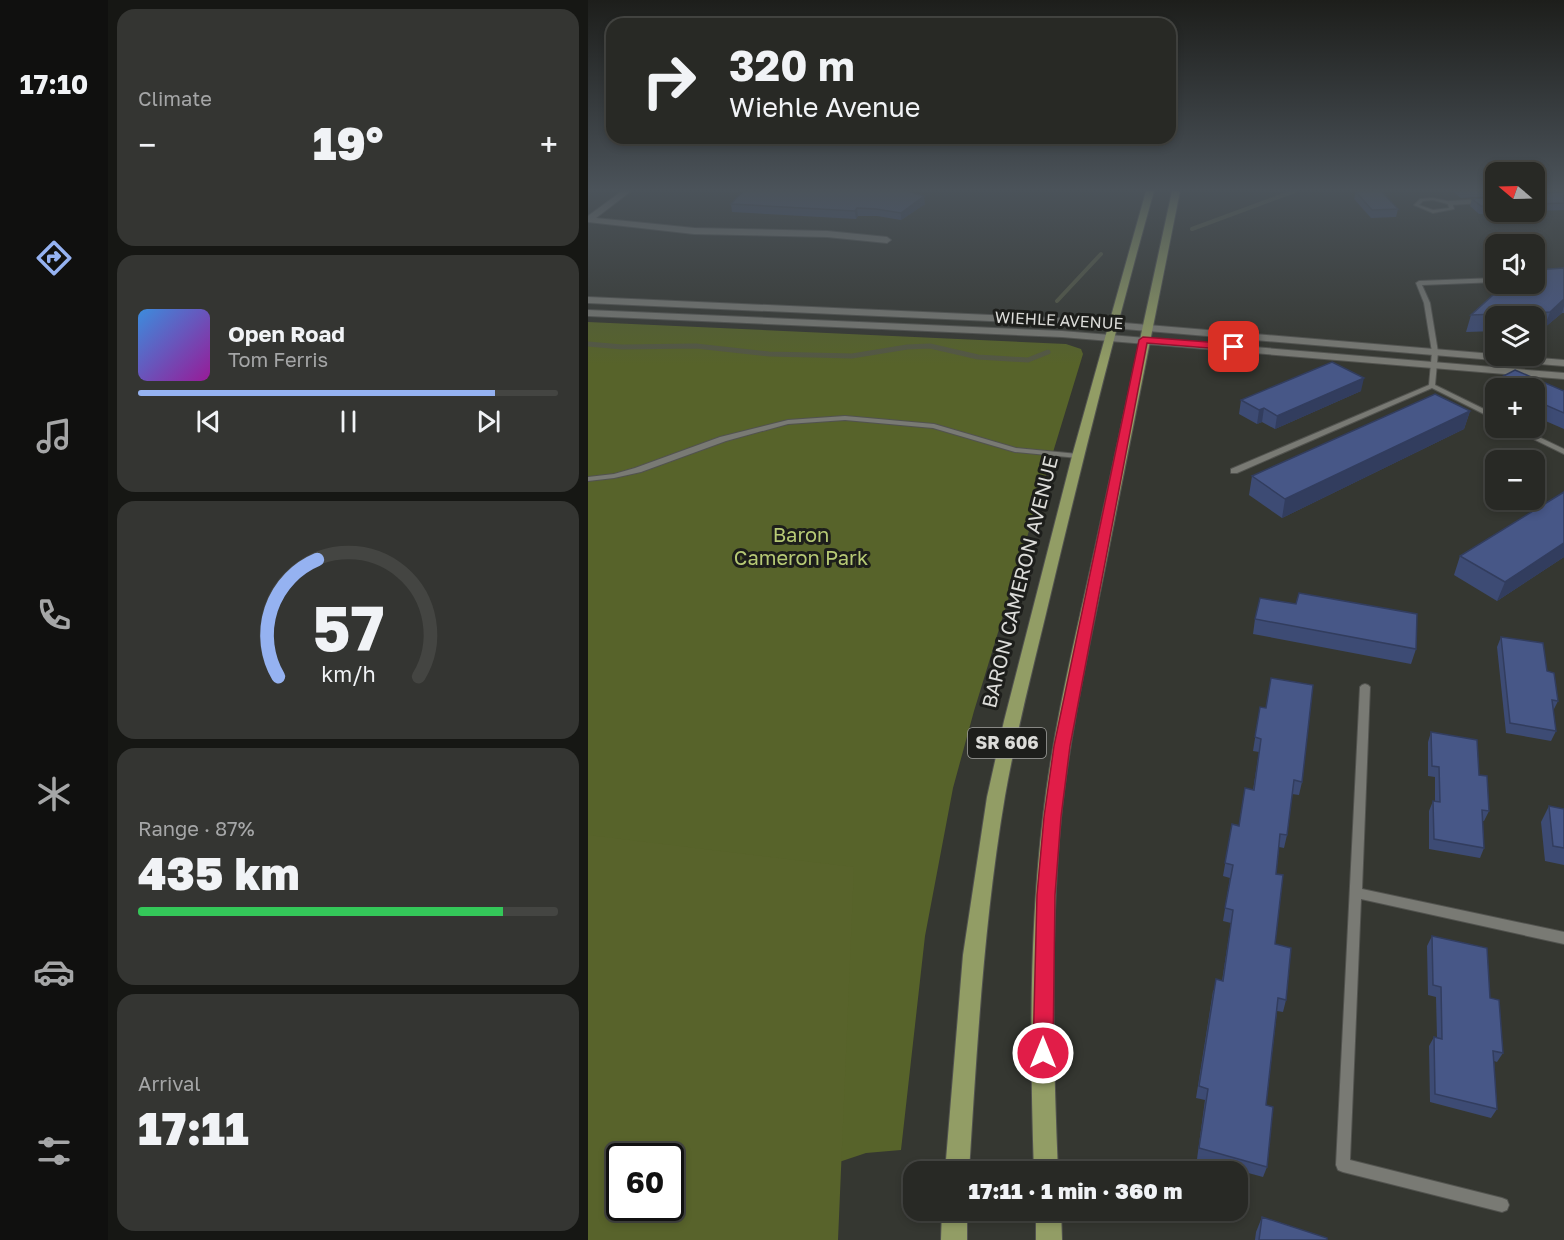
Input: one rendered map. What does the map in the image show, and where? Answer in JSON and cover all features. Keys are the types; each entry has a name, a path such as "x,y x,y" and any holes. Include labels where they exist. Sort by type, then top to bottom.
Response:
{"main road":[{"name":"BARON CAMERON AVENUE","path":"958,1161 973,955 985,863 1012,722 1110,331 1133,249"},
{"name":"SR 606","path":"1046,1161 1043,984 1053,817 1062,746 1163,249"},
{"name":"WIEHLE AVENUE","path":"588,300 1145,333 1436,352 1564,363"},
{"name":"WIEHLE AVENUE","path":"588,313 1110,331"},
{"name":"WIEHLE AVENUE","path":"1145,333 1435,365 1564,376"},
{"path":"954,1240 955,1221"},
{"path":"1048,1221 1049,1240"}],"lane":[{"path":"1432,386 1436,352 1427,303 1419,283 1485,280"},
{"path":"1234,471 1432,386 1485,412"},
{"path":"588,479 638,470 723,440 788,422 845,418 934,426 1015,450 1078,456"},
{"path":"1535,438 1564,452"},
{"path":"1365,687 1343,1165 1502,1205"},
{"path":"1356,893 1564,938"}],"green space":[{"name":"Baron Cameron Park","path":"588,322 1066,344 1081,349 1083,354 974,711 953,788 925,936 901,1150 866,1153 684,1214 684,1143 606,1143 606,1221 662,1221 605,1240 588,1240"},
{"path":"588,835 854,867 838,1240 588,1240"}],"building":[{"path":"1564,268 1564,299 1550,312 1545,312 1545,306 1485,306 1485,314 1471,315 1494,294 1545,294 1545,269"},
{"path":"1332,362 1364,378 1277,416 1264,408 1259,410 1241,400"},
{"path":"1515,370 1534,378 1500,378"},
{"path":"1545,383 1564,391 1564,413 1545,405"},
{"path":"1435,394 1470,411 1285,499 1252,476"},
{"path":"1564,492 1564,543 1505,582 1460,556 1535,510 1545,510 1545,504"},
{"path":"1299,593 1417,614 1416,649 1255,619 1260,598 1296,604"},
{"path":"1501,637 1543,643 1547,671 1554,673 1558,701 1552,700 1556,731 1510,723"},
{"path":"1271,678 1313,685 1302,782 1294,780 1287,835 1280,834 1276,874 1283,875 1275,944 1291,948 1286,1000 1278,998 1266,1105 1273,1107 1267,1167 1199,1148 1208,1089 1199,1086 1216,979 1223,981 1233,910 1225,908 1233,865 1225,863 1232,824 1239,826 1245,788 1254,790 1261,739 1255,737 1260,707 1266,708"},
{"path":"1431,732 1477,740 1479,775 1487,776 1489,811 1482,810 1484,848 1434,839 1433,801 1440,802 1439,767 1432,766"},
{"path":"1549,806 1564,809 1564,848 1553,846"},
{"path":"1432,936 1487,948 1490,998 1499,1000 1503,1053 1493,1051 1497,1109 1435,1094 1434,1037 1442,1039 1441,987 1433,985"},
{"path":"1262,1217 1327,1238 1327,1240 1259,1240"}],"waterway":[{"path":"1057,301 1101,254"},
{"path":"588,344 622,347 696,346 769,354 852,356 907,347 930,346 978,357 1028,360 1048,352"}],"route":[{"path":"1043,1053 1046,895 1062,746 1143,340 1234,347"}]}
